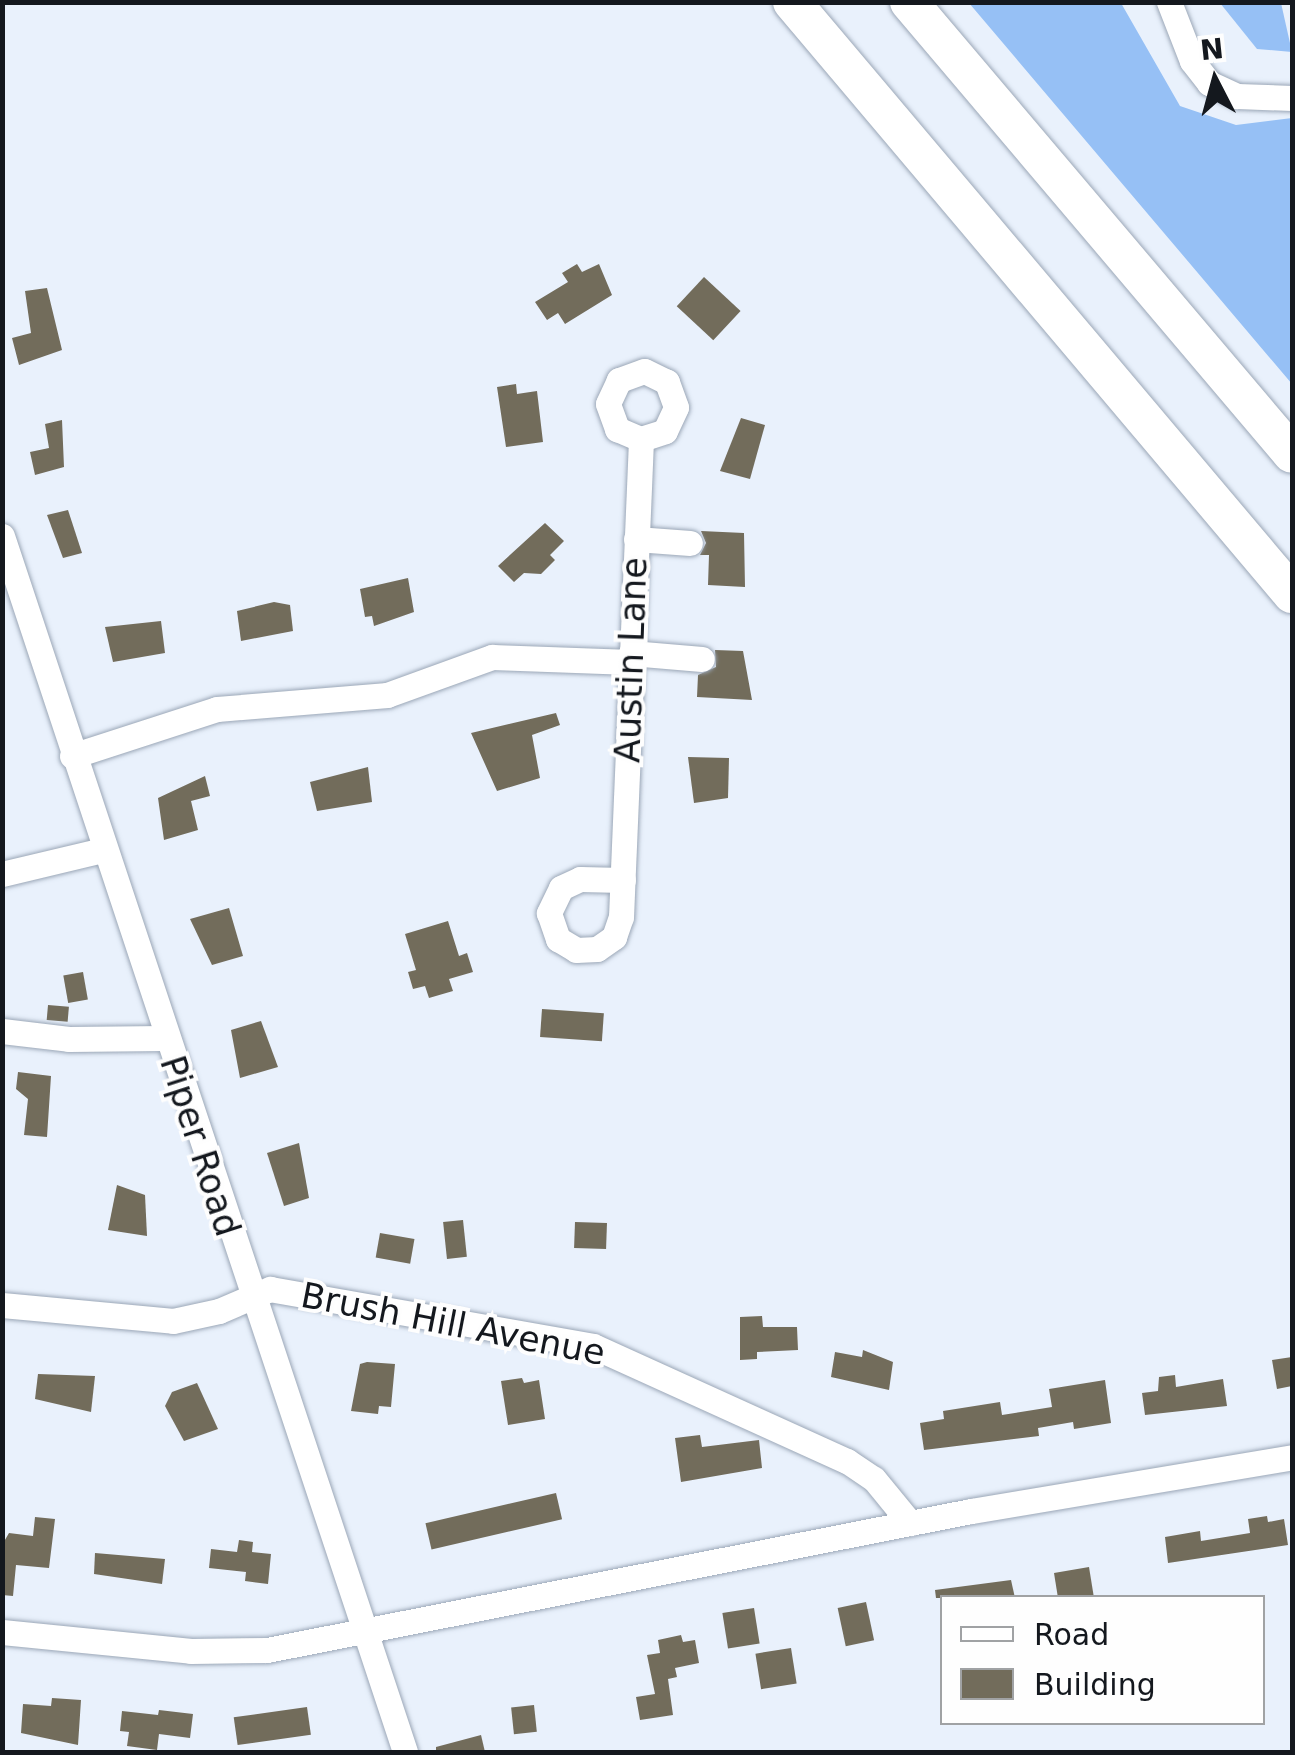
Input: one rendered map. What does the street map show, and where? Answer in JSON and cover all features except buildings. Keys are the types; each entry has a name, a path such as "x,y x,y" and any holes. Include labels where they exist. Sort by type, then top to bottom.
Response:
{"highway":[{"path":"792,2 1292,594"},
{"path":"909,2 1292,454"}],"street":[{"path":"1168,2 1185,46 1210,83 1236,96 1292,98"},
{"name":"Austin Lane","path":"623,880 640,440"},
{"name":"Piper Road","path":"2,536 249,1297 404,1752"},
{"path":"636,540 690,542"},
{"path":"72,756 238,704 387,694 477,660 702,658"},
{"path":"2,874 103,850"},
{"path":"2,1031 69,1039 164,1038"},
{"name":"Brush Hill Avenue","path":"2,1304 173,1321 270,1289 593,1346 847,1460 874,1479 910,1523"},
{"path":"2,1632 230,1652 415,1624 910,1523 1292,1457"}],"shaded area":[{"path":"969,3 1121,3 1180,106 1236,125 1292,118 1292,384"},
{"path":"1220,3 1281,3 1292,52 1257,49"}]}
